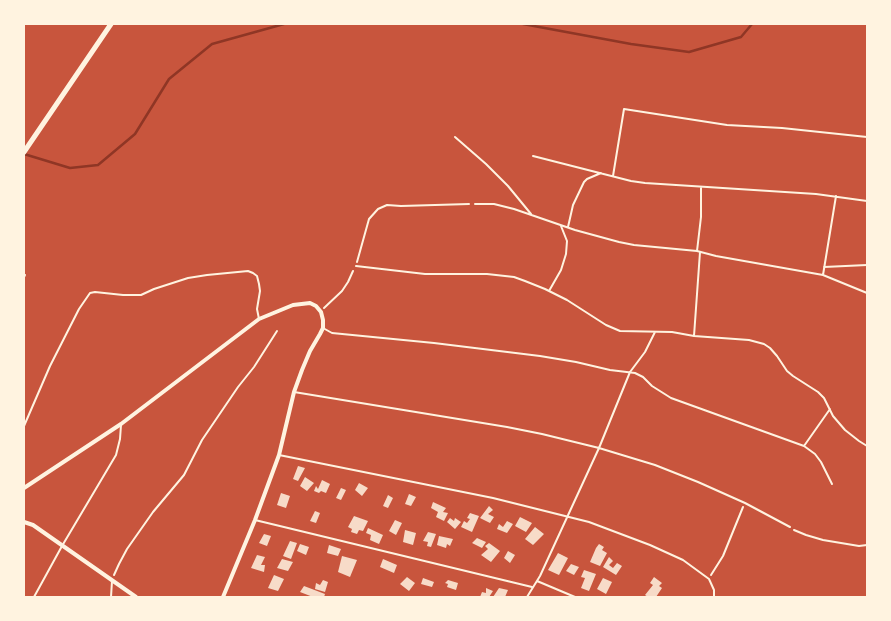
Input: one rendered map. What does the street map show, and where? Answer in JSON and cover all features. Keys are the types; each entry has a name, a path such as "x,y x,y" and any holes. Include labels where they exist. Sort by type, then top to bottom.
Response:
{"street":[{"path":"24,152 111,24"},
{"path":"24,488 121,424 259,319 293,305 310,303 316,306 321,312 323,328 302,370 294,392 279,455 255,520 223,597"},
{"path":"24,522 33,525 136,597"}],"lane":[{"path":"613,176 624,109 727,125 782,128 867,137"},
{"path":"455,137 508,186 532,215"},
{"path":"532,156 631,180 661,184 836,196 867,201"},
{"path":"568,228 573,205 584,182 587,178 601,173"},
{"path":"697,250 701,217 700,187"},
{"path":"822,275 836,196"},
{"path":"475,204 503,206 561,226 634,245 697,250 723,257 822,275 867,293"},
{"path":"549,291 561,270 566,254 567,241 561,226"},
{"path":"694,336 700,252"},
{"path":"824,267 867,265"},
{"path":"356,266 425,274 487,274 505,276 525,280 567,300 613,328 628,332 672,332 694,336 749,340 764,344 770,348 793,376 824,398 838,424 859,442 867,446"},
{"path":"24,426 50,366 79,309 90,293 141,295 154,288 188,278 248,271 257,276 259,284 260,291 257,309 259,319"},
{"path":"323,328 332,333 540,356 635,373 671,398 804,446 815,454 821,462 832,484"},
{"path":"527,597 537,581 568,516 599,448 630,372 645,352 655,332"},
{"path":"294,392 507,427 599,448 655,465 698,482 745,503 790,527"},
{"path":"804,446 830,409"},
{"path":"34,597 116,456 121,424"},
{"path":"279,455 493,498 568,516 596,525 683,560 709,579 714,590 714,597"},
{"path":"255,520 532,588"},
{"path":"111,597 112,581"},
{"path":"537,581 575,597"}],"path":[{"path":"321,312 348,282 356,266 369,219 378,209 387,205 475,204"},
{"path":"112,581 127,549 153,512 184,475 202,440 277,331"},
{"path":"709,579 723,556 745,503"},
{"path":"790,527 806,535 823,540 859,546 867,545"}],"building":[{"path":"298,466 305,468 298,481 293,479"},
{"path":"305,477 314,483 307,491 300,486"},
{"path":"322,480 330,484 326,493 314,491 316,486 318,489"},
{"path":"359,483 368,488 362,496 355,490"},
{"path":"341,488 346,490 341,500 336,498"},
{"path":"281,493 290,496 286,508 277,505"},
{"path":"409,494 416,497 411,506 405,504"},
{"path":"388,495 393,498 388,508 383,506"},
{"path":"433,502 446,508 443,512 448,513 444,521 436,517 438,512 431,508"},
{"path":"489,506 493,510 488,514 494,517 490,523 480,518"},
{"path":"315,511 320,513 316,523 310,521"},
{"path":"470,513 479,516 472,532 461,527 464,521 467,523 470,519 467,518"},
{"path":"354,516 368,521 363,531 359,530 357,534 351,532 352,529 348,527"},
{"path":"520,517 532,523 526,532 515,526"},
{"path":"450,518 454,521 455,518 461,522 455,529 447,522"},
{"path":"395,520 402,523 396,535 389,531"},
{"path":"507,521 513,524 507,533 497,529 499,524 503,527"},
{"path":"535,527 544,534 533,545 525,539"},
{"path":"368,528 383,535 379,544 370,540 371,535 366,533"},
{"path":"405,530 416,533 413,545 403,542"},
{"path":"428,532 436,534 431,547 427,546 428,542 423,541"},
{"path":"264,534 271,536 267,546 259,543"},
{"path":"439,536 453,539 450,546 447,544 446,548 437,545"},
{"path":"477,538 486,542 482,548 472,543"},
{"path":"290,541 297,543 291,559 283,556"},
{"path":"489,543 500,551 491,562 481,555 488,549 485,546"},
{"path":"300,544 309,547 306,555 297,551"},
{"path":"599,544 604,547 602,550 607,553 600,566 590,562"},
{"path":"329,545 341,549 338,556 327,553"},
{"path":"508,551 515,555 510,563 504,558"},
{"path":"558,553 568,558 559,575 548,570"},
{"path":"257,555 265,557 261,565 265,565 264,572 251,568"},
{"path":"342,556 357,560 350,577 338,572"},
{"path":"609,557 613,561 609,565 613,568 617,563 622,566 616,575 603,567"},
{"path":"282,559 293,562 288,571 277,568"},
{"path":"383,559 397,565 394,573 380,567"},
{"path":"571,564 579,567 574,575 566,571"},
{"path":"584,570 596,574 589,591 581,588 585,578 581,577"},
{"path":"274,575 284,579 278,591 268,588"},
{"path":"407,577 415,583 409,591 400,584"},
{"path":"654,577 662,583 659,586 662,588 656,597 648,597 645,595 653,585 650,583"},
{"path":"423,578 434,582 432,587 421,584"},
{"path":"603,578 612,582 606,594 597,589"},
{"path":"323,580 328,582 325,592 315,589 316,583 320,585"},
{"path":"448,580 458,583 456,590 447,587 448,584 445,583"},
{"path":"304,586 325,594 324,597 313,597 300,592"},
{"path":"486,588 493,591 489,597 480,597 482,592 486,593"},
{"path":"499,588 508,590 505,597 493,597"}],"waterway":[{"path":"24,154 70,168 98,165 135,134 169,79 212,44 284,24"},
{"path":"523,24 631,44 689,52 741,37 752,24"}]}
